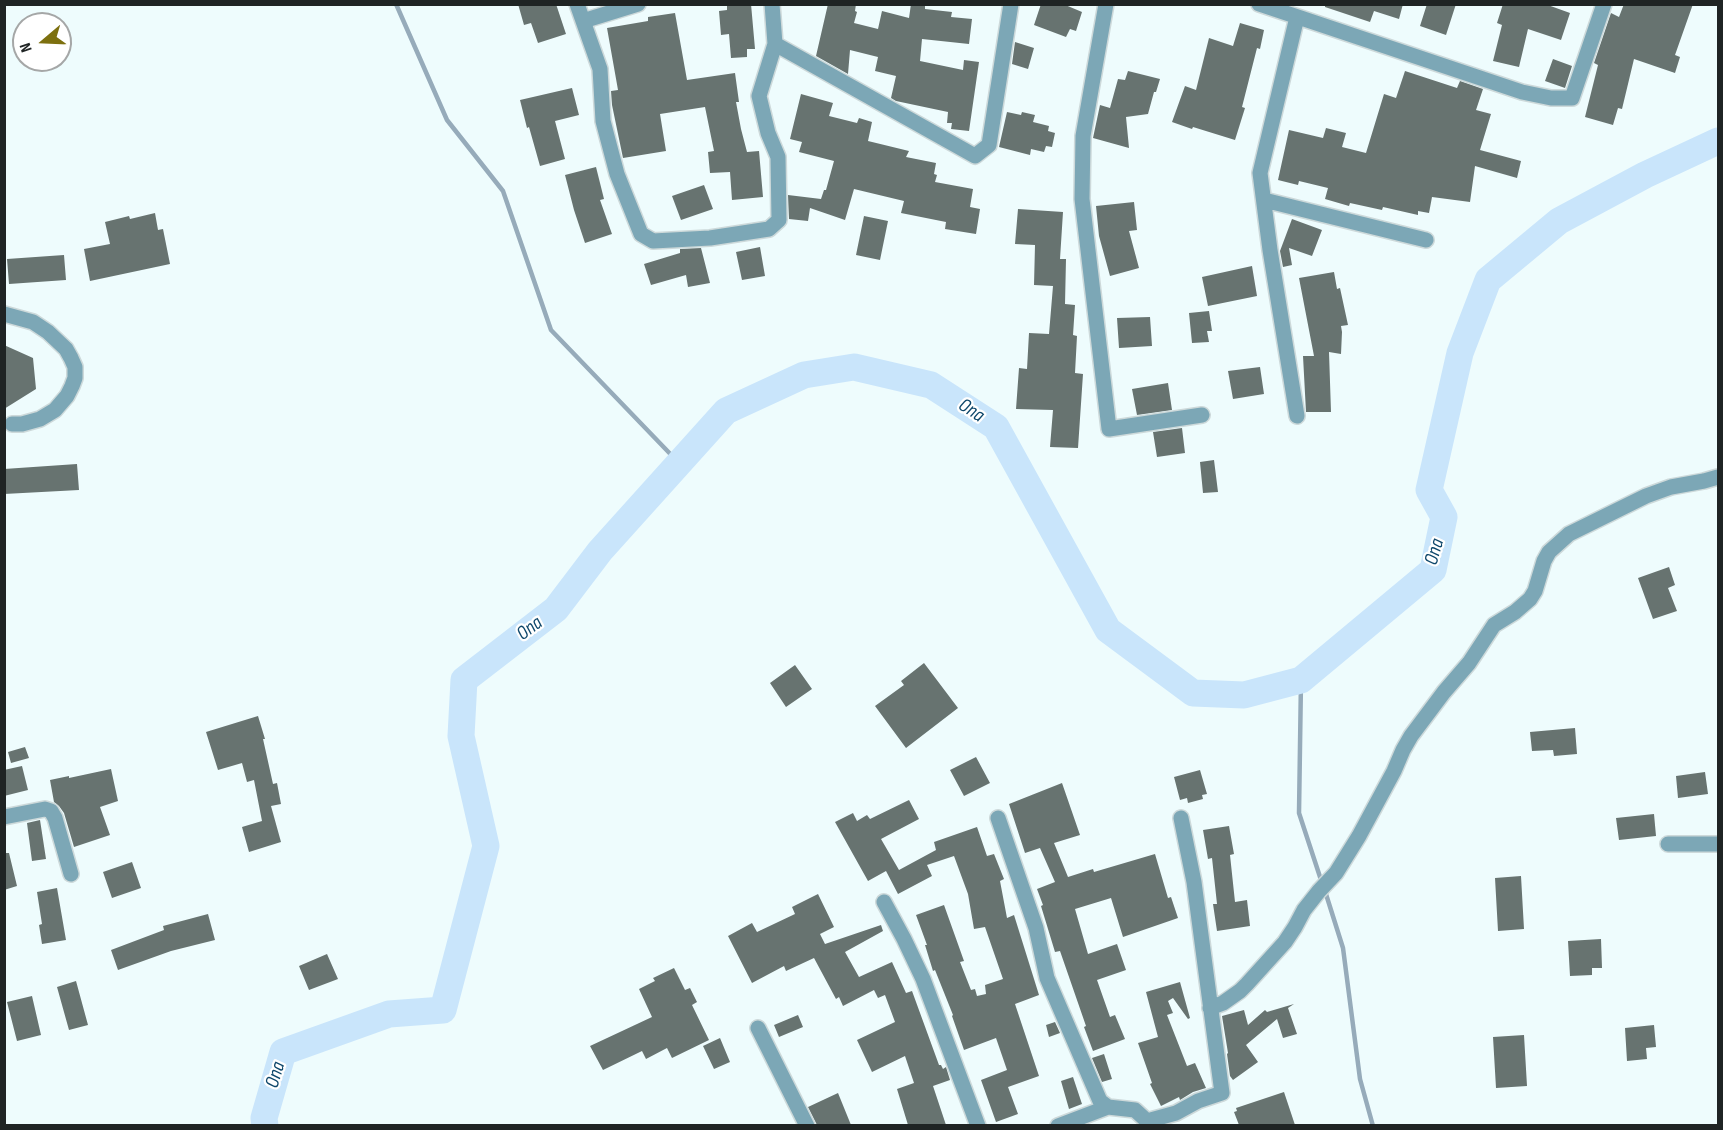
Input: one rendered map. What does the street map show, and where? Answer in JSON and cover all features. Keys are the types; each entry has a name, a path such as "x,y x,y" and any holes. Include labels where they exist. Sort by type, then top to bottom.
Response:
{"street":[{"path":"577,4 600,69 603,121 617,174 641,234 653,241 710,238 769,229 780,220 778,157 768,133 759,96 775,44 772,4"},
{"path":"583,21 638,4"},
{"path":"775,44 975,156 989,145 1011,4"},
{"path":"1106,4 1083,136 1082,199 1109,429 1202,415"},
{"path":"1259,4 1522,92 1551,98 1572,98 1604,4"},
{"path":"1297,17 1260,173 1297,416"},
{"path":"1264,200 1426,240"},
{"path":"4,314 33,322 48,332 66,349 75,367 75,378 67,396 55,410 40,419 12,424"},
{"path":"1210,1008 1223,1003 1247,984 1285,942 1304,910 1336,873 1359,836 1411,736 1469,663 1494,625 1530,599 1549,552 1569,534 1646,496 1671,487 1704,482 1719,477"},
{"path":"4,817 45,809 51,811 70,873"},
{"path":"998,818 1036,928 1047,978 1100,1101 1108,1107"},
{"path":"1058,1125 1108,1107 1135,1110 1148,1123 1222,1093 1194,882 1181,818"},
{"path":"1668,844 1719,844"},
{"path":"884,902 923,979 978,1125"},
{"path":"758,1029 807,1125"}],"building":[{"path":"518,4 556,4 566,34 538,43 531,23 524,25"},
{"path":"727,4 751,4 755,49 747,49 747,57 731,58 729,34 721,35 719,11 727,10"},
{"path":"828,4 856,4 855,11 857,12 854,23 878,29 882,11 909,18 911,4 925,4 925,9 952,12 951,17 972,19 969,44 922,39 920,61 963,70 964,60 979,62 969,131 951,129 952,123 947,123 948,112 891,98 896,76 875,71 878,57 850,50 848,74 816,56"},
{"path":"1041,4 1063,4 1082,12 1076,31 1070,29 1066,37 1034,25"},
{"path":"1325,4 1403,4 1399,19 1374,11 1370,22 1325,7"},
{"path":"1427,4 1456,4 1446,35 1420,26"},
{"path":"1503,4 1545,4 1570,13 1561,40 1528,29 1519,67 1493,61 1502,25 1497,23"},
{"path":"1624,4 1693,4 1675,55 1680,57 1675,73 1634,59 1622,109 1618,108 1613,125 1585,117 1598,65 1594,63 1611,13 1619,17"},
{"path":"675,13 687,80 735,73 739,102 736,102 741,129 747,152 759,151 763,197 732,200 730,172 710,173 708,152 714,151 705,107 660,114 666,151 623,158 612,105 611,91 618,90 607,28 648,21 648,17"},
{"path":"1240,23 1264,30 1260,49 1257,48 1242,107 1245,108 1235,140 1172,122 1185,86 1196,90 1209,38 1233,46"},
{"path":"1015,42 1034,48 1028,69 1012,64"},
{"path":"1553,59 1572,66 1565,88 1545,81"},
{"path":"1128,71 1160,79 1148,114 1126,117 1129,148 1093,138 1100,105 1110,108 1118,79 1125,80"},
{"path":"1405,71 1457,88 1460,81 1483,89 1476,110 1491,114 1480,150 1521,161 1517,178 1475,166 1470,202 1432,197 1429,213 1418,211 1418,215 1383,207 1382,210 1350,203 1349,206 1325,199 1328,188 1299,181 1298,185 1278,180 1289,130 1323,138 1326,128 1346,133 1342,147 1366,153 1384,94 1396,98"},
{"path":"572,88 579,115 555,121 565,159 540,166 520,100"},
{"path":"801,94 833,103 829,116 857,123 859,118 872,122 868,141 909,151 906,157 936,163 935,182 973,189 970,207 980,209 976,234 945,229 946,222 901,213 904,201 854,189 845,220 810,208 808,221 789,219 788,195 821,199 826,190 834,161 799,152 802,142 790,139"},
{"path":"1007,112 1035,115 1033,122 1049,126 1048,131 1055,133 1052,147 1046,146 1044,152 1031,149 1030,155 999,147"},
{"path":"596,167 604,199 600,200 612,234 585,243 565,175"},
{"path":"704,185 713,209 681,220 672,196"},
{"path":"1134,202 1137,230 1129,231 1139,268 1110,276 1099,236 1096,206"},
{"path":"1018,209 1063,212 1060,259 1066,259 1065,304 1075,305 1073,335 1077,336 1075,373 1083,374 1078,448 1050,447 1053,410 1016,409 1019,368 1027,369 1029,333 1049,334 1053,286 1034,285 1035,245 1015,244"},
{"path":"155,213 158,230 163,229 170,264 90,281 84,249 110,244 105,222"},
{"path":"864,216 888,221 880,260 856,255"},
{"path":"1292,219 1322,230 1312,256 1289,248 1292,265 1283,267 1280,251"},
{"path":"760,247 765,276 742,280 736,252"},
{"path":"701,248 710,283 688,287 686,275 651,285 644,264 680,253 680,249"},
{"path":"64,255 66,280 9,284 7,259"},
{"path":"1252,266 1257,296 1208,306 1202,277"},
{"path":"1334,272 1348,325 1341,326 1341,354 1329,352 1331,412 1306,412 1303,356 1314,356 1299,278"},
{"path":"1209,311 1212,331 1207,331 1209,342 1192,343 1189,313"},
{"path":"1150,317 1152,346 1119,348 1117,318"},
{"path":"4,345 33,358 36,389 4,409"},
{"path":"1260,367 1264,394 1233,399 1228,371"},
{"path":"1168,383 1172,410 1137,415 1132,389"},
{"path":"1182,428 1185,453 1157,457 1153,432"},
{"path":"1214,460 1218,492 1203,493 1200,462"},
{"path":"77,464 79,490 4,494 4,469"},
{"path":"1669,567 1675,585 1668,588 1677,611 1653,619 1638,578"},
{"path":"924,663 958,708 906,748 875,706 904,685 901,681"},
{"path":"795,665 812,689 786,707 770,683"},
{"path":"258,716 265,739 263,739 273,784 277,783 281,804 271,806 281,842 249,852 242,827 262,821 254,780 247,782 242,763 218,770 206,732"},
{"path":"1575,728 1577,754 1554,756 1553,750 1532,751 1530,732"},
{"path":"25,747 29,758 11,763 8,752"},
{"path":"976,757 990,783 964,796 950,770"},
{"path":"22,766 28,790 4,796 4,770"},
{"path":"111,769 118,801 100,807 110,835 74,847 64,813 54,802 50,780"},
{"path":"1200,770 1207,794 1202,795 1203,799 1188,803 1187,798 1180,800 1174,777"},
{"path":"1705,772 1708,794 1678,798 1676,776"},
{"path":"1062,783 1080,835 1054,843 1068,877 1093,869 1094,872 1155,854 1168,898 1171,897 1178,918 1123,937 1111,898 1075,909 1088,954 1117,944 1126,970 1097,980 1110,1017 1115,1015 1125,1039 1093,1051 1060,951 1055,952 1037,889 1055,882 1040,848 1025,853 1009,804"},
{"path":"909,800 919,819 881,839 899,870 936,850 934,842 977,827 987,856 994,854 1004,879 1000,881 1007,918 1014,915 1039,995 1015,1004 1039,1076 1008,1087 1018,1114 996,1122 981,1080 1007,1070 996,1038 964,1050 953,1015 935,970 933,971 925,945 927,945 916,915 944,905 964,961 960,962 971,990 975,989 977,996 986,994 985,985 1003,979 985,927 974,929 968,894 954,856 927,865 932,876 898,894 886,871 868,881 835,822 853,813 857,821 867,815 870,819"},
{"path":"1654,814 1656,836 1619,840 1616,818"},
{"path":"40,820 46,859 32,861 27,823"},
{"path":"1229,826 1234,854 1230,855 1235,902 1247,900 1250,926 1217,931 1213,904 1217,904 1212,858 1208,859 1203,830"},
{"path":"4,853 9,853 17,886 4,890"},
{"path":"132,862 141,888 112,898 103,872"},
{"path":"1521,876 1524,929 1498,931 1495,878"},
{"path":"57,888 66,940 42,944 39,925 42,924 37,892"},
{"path":"818,894 834,927 820,934 825,944 881,925 883,931 845,952 859,977 892,962 906,993 912,991 939,1065 943,1069 946,1067 950,1080 933,1086 946,1125 908,1125 897,1089 914,1083 905,1056 872,1072 857,1040 895,1022 885,995 878,998 874,990 843,1006 839,997 836,999 814,958 786,971 784,966 752,983 728,936 752,923 757,932 795,914 792,907"},
{"path":"208,914 215,940 171,951 118,970 111,950 164,930 163,926"},
{"path":"1601,939 1602,968 1592,968 1592,975 1570,976 1568,941"},
{"path":"327,954 338,979 309,990 299,966"},
{"path":"674,968 685,990 690,988 697,1002 692,1005 709,1040 672,1058 667,1048 646,1059 642,1051 603,1070 590,1046 652,1017 639,989 655,981 653,978"},
{"path":"76,981 88,1025 69,1030 57,987"},
{"path":"1180,982 1190,1018 1188,1019 1173,998 1168,1001 1173,1013 1167,1015 1187,1066 1195,1063 1206,1088 1161,1106 1150,1084 1152,1083 1138,1043 1158,1037 1146,992"},
{"path":"32,996 41,1035 17,1041 7,1002"},
{"path":"1294,1004 1288,1008 1297,1034 1283,1038 1277,1019 1246,1045 1258,1062 1233,1080 1230,1076 1222,1016 1244,1010 1248,1025 1265,1010 1267,1012"},
{"path":"798,1015 803,1027 779,1037 774,1025"},
{"path":"1055,1022 1060,1033 1049,1037 1046,1025"},
{"path":"1654,1025 1656,1047 1646,1048 1647,1059 1627,1061 1625,1028"},
{"path":"1524,1035 1527,1086 1496,1088 1493,1037"},
{"path":"720,1038 730,1062 714,1069 703,1046"},
{"path":"1104,1054 1112,1079 1102,1082 1092,1058"},
{"path":"1073,1077 1082,1104 1069,1109 1061,1081"},
{"path":"1284,1092 1295,1125 1239,1125 1234,1112 1237,1111 1236,1108"},
{"path":"838,1093 851,1125 817,1125 808,1107"}],"waterway":[{"path":"396,4 447,120 503,191 551,330 679,463"},
{"name":"Ona","path":"265,1126 264,1118 283,1052 389,1014 443,1010 486,846 461,736 464,680 556,609 600,551 726,411 804,375 854,367 931,385 996,427 1108,630 1193,693 1244,695 1301,680 1433,570 1444,517 1429,490 1460,353 1488,280 1559,221 1645,175 1718,141"},
{"path":"1301,680 1299,813 1322,883"},
{"path":"1325,891 1343,948 1360,1079 1373,1126"}]}
